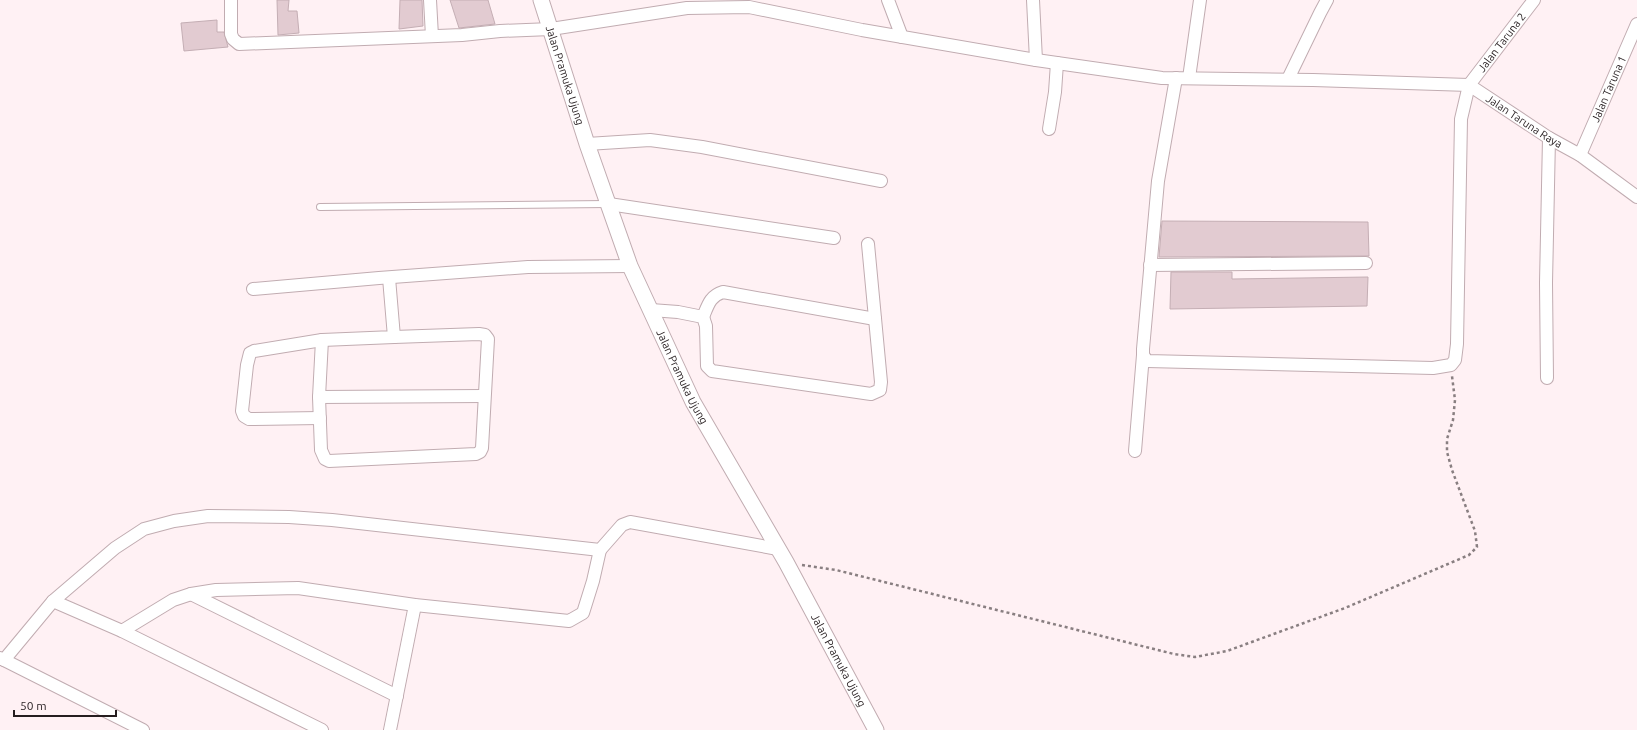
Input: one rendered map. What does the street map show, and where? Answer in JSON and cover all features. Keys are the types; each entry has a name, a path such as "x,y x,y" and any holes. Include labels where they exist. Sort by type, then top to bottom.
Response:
{"street":[{"path":"232,0 231,34 232,39 239,44 462,36 500,31 551,29 687,8 749,7 902,37 1036,60 1162,78 1288,79 1469,85 1462,119 1457,344 1455,360 1451,365 1433,368 1147,361 1143,355"},
{"path":"430,0 432,36"},
{"name":"Jalan Pramuka Ujung","path":"541,0 587,144 630,266 650,310 694,402 786,562 876,730"},
{"path":"888,0 902,37"},
{"path":"1033,0 1036,60"},
{"path":"1189,78 1200,0"},
{"path":"1288,79 1327,0"},
{"name":"Jalan Taruna 2","path":"1469,85 1534,0"},
{"name":"Jalan Taruna 1","path":"1580,155 1637,24"},
{"path":"1049,129 1055,92 1057,63"},
{"path":"1135,451 1158,181 1176,78"},
{"name":"Jalan Taruna Raya","path":"1469,85 1549,138 1580,155 1637,197"},
{"path":"1547,378 1546,283 1549,138"},
{"path":"587,144 650,140 702,147 880,181"},
{"path":"609,204 834,238"},
{"path":"868,244 881,382 880,390 871,394 712,371 707,366 706,326 702,317 710,299 723,292 875,319"},
{"path":"1150,265 1366,263"},
{"path":"253,289 528,267 630,266"},
{"path":"389,278 394,337"},
{"path":"650,310 678,312 702,317"},
{"path":"320,418 249,419 244,416 242,411 247,365 250,353 254,350 322,340 485,335 488,339 482,448 480,452 476,454 329,461 326,459 321,450 320,397 322,340"},
{"path":"320,397 484,396"},
{"path":"143,730 2,659 53,601 115,548 144,529 174,521 208,516 289,517 600,550"},
{"path":"122,631 173,600 191,594 216,590 298,588 415,605 570,621 584,613 600,550 622,526 630,522 778,549"},
{"path":"191,594 397,696"},
{"path":"53,601 122,631 322,730"},
{"path":"390,730 415,605"}],"lane":[{"path":"320,207 609,204"}],"path":[{"path":"786,562 836,570 1174,654 1195,656 1226,651 1345,608 1469,554 1477,547 1475,531 1452,470 1447,452 1455,400 1451,365"}],"building":[{"path":"277,0 289,0 288,11 297,11 299,33 278,35"},
{"path":"400,0 422,0 423,26 399,29"},
{"path":"450,0 488,0 495,24 459,28"},
{"path":"217,20 217,32 224,32 228,47 184,51 181,23"},
{"path":"1162,221 1368,222 1369,256 1159,257"},
{"path":"1171,272 1232,272 1232,279 1368,277 1367,306 1170,309"}]}
